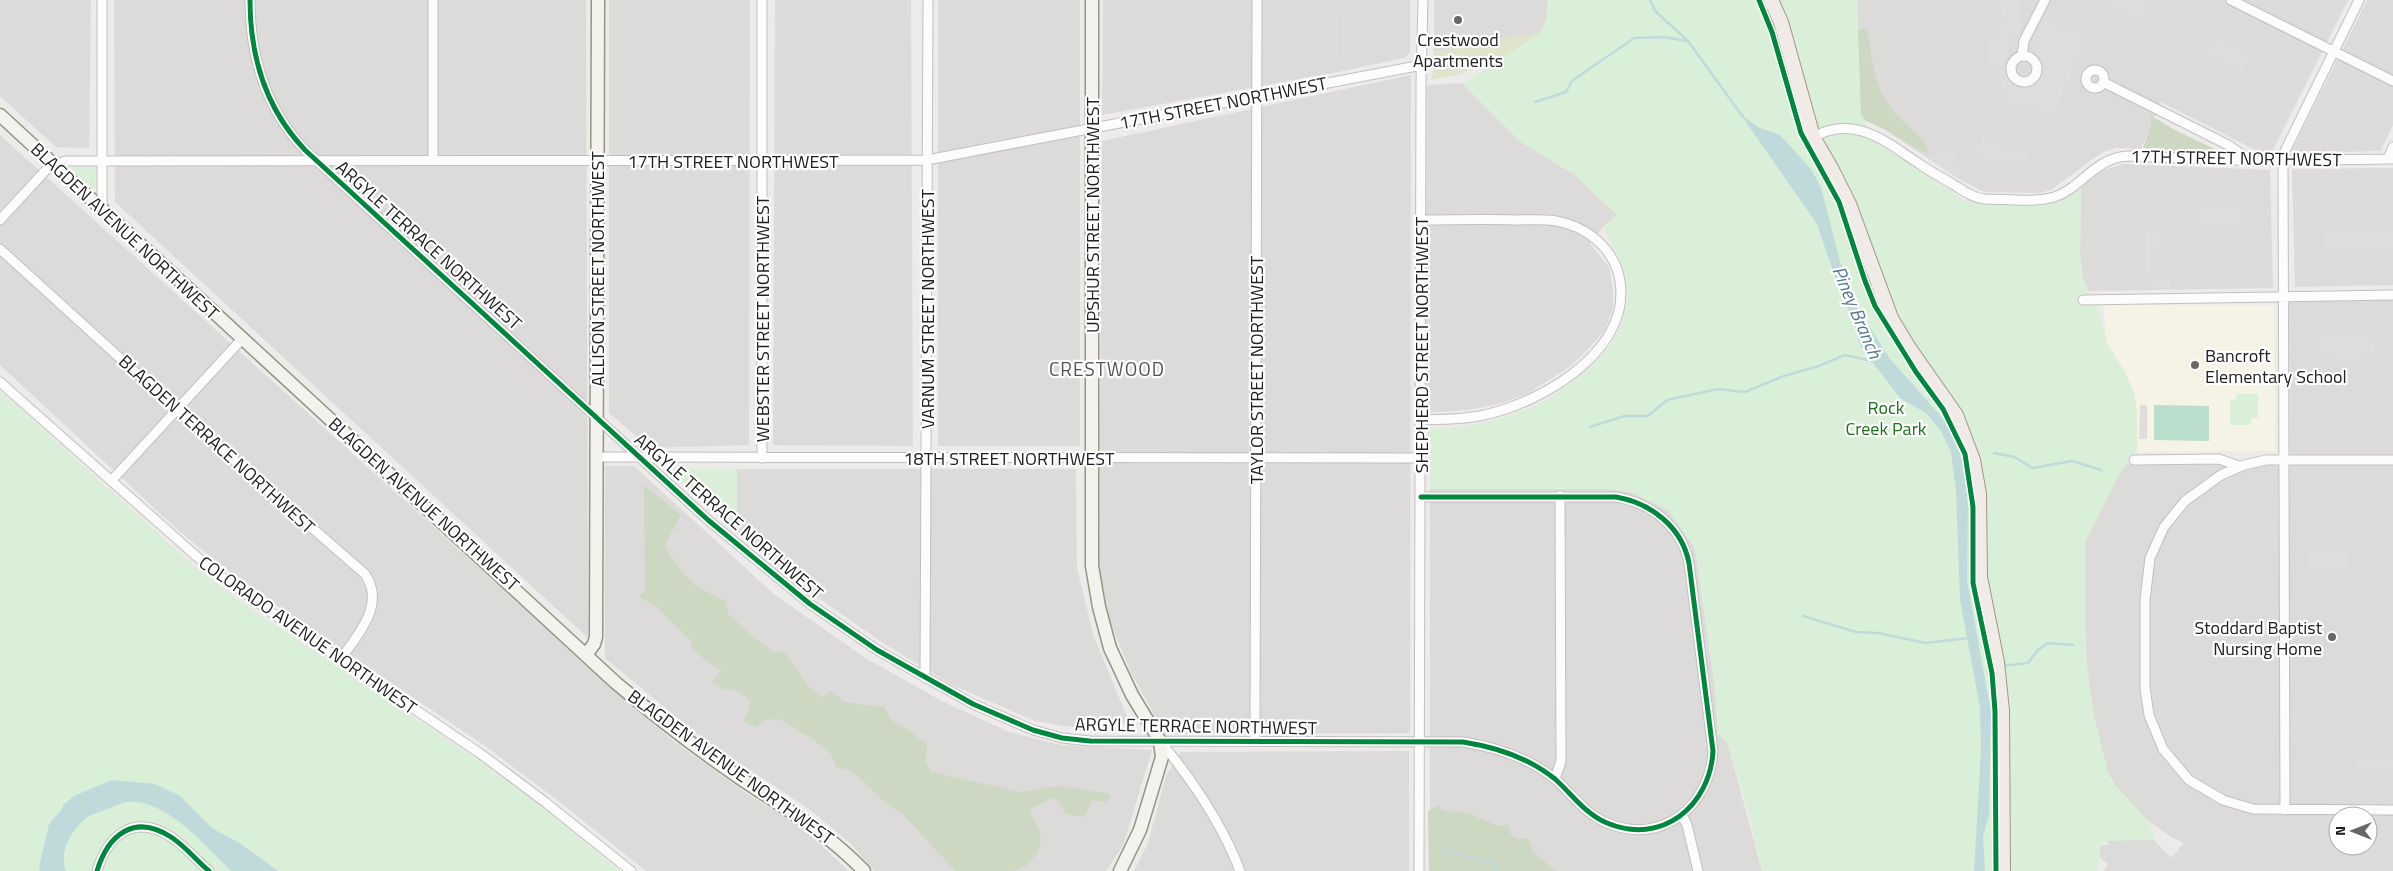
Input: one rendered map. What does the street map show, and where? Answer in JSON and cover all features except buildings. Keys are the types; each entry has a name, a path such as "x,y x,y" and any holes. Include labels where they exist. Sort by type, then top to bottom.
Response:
{"main road":[{"path":"1771,0 1781,22 1813,137 1849,204 1892,318 1909,348 1956,415 1973,460 1978,494 1980,577 1996,662 2002,711 2003,871"}],"street":[{"path":"102,0 102,210"},
{"name":"ARGYLE TERRACE NORTHWEST","path":"250,0 252,42 262,80 280,118 296,140 726,535 810,604 873,647 925,678 973,704 1016,724 1045,733 1082,740 1453,741 1491,748 1527,762 1555,779 1590,814 1615,826 1632,829 1652,828 1668,823 1682,815"},
{"path":"433,0 433,160"},
{"name":"ALLISON STREET NORTHWEST","path":"586,655 594,644 596,637 598,0"},
{"name":"WEBSTER STREET NORTHWEST","path":"762,0 762,458"},
{"name":"VARNUM STREET NORTHWEST","path":"925,678 928,0"},
{"name":"UPSHUR STREET NORTHWEST","path":"1092,0 1091,458 1092,556 1098,607 1108,642 1120,672 1141,712 1160,741 1182,768 1212,814 1240,871"},
{"name":"TAYLOR STREET NORTHWEST","path":"1256,741 1257,0"},
{"name":"SHEPHERD STREET NORTHWEST","path":"1419,871 1420,220 1423,0"},
{"path":"2022,56 2024,41 2045,0"},
{"path":"2232,0 2393,81"},
{"path":"2285,810 2283,161 2285,151 2359,0"},
{"name":"17TH STREET NORTHWEST","path":"54,164 66,161 102,160 927,160 1422,65"},
{"path":"2103,82 2228,145 2250,160"},
{"name":"BLAGDEN AVENUE NORTHWEST","path":"0,115 586,655 656,717 738,777 807,822 840,848 864,871"},
{"name":"17TH STREET NORTHWEST","path":"1813,137 1828,131 1844,128 1871,133 1886,140 1921,165 1974,197 1985,199 2054,197 2065,192 2099,164 2122,156 2283,161 2390,159"},
{"path":"2390,159 2393,147"},
{"path":"0,220 46,170 54,164"},
{"path":"1420,220 1547,220 1575,227 1594,238 1609,254 1617,271 1621,297 1618,316 1599,348 1578,369 1549,389 1511,408 1486,415 1454,419 1420,420"},
{"name":"BLAGDEN TERRACE NORTHWEST","path":"0,248 177,410 367,578 372,598 370,613 341,659"},
{"path":"2083,300 2393,295"},
{"path":"112,480 242,339"},
{"name":"COLORADO AVENUE NORTHWEST","path":"0,382 214,571 488,759 631,871"},
{"name":"18TH STREET NORTHWEST","path":"596,457 1421,458"},
{"path":"2134,460 2219,459 2240,466"},
{"path":"2393,460 2260,460 2240,466 2214,479 2185,501 2170,518 2155,544 2145,586 2146,703 2158,740 2173,763 2188,780 2210,794 2234,804 2260,810 2393,810"},
{"path":"1555,779 1560,762 1560,496"},
{"path":"1421,497 1604,496 1626,499 1648,508 1663,518 1680,538 1689,559 1712,741 1713,760 1709,779 1697,800 1682,815 1687,825 1698,871"},
{"path":"1120,871 1136,841 1152,794 1162,757 1160,741"},
{"path":"97,871 103,853 114,838 125,831 144,828 156,830 172,837 209,871"}],"shaded area":[{"path":"0,0 91,0 89,148 56,147 0,96"},
{"path":"114,0 318,0 318,5 355,79 361,79 361,0 586,0 588,638 115,202"},
{"path":"318,0 361,0 361,80 355,79 318,5"},
{"path":"609,0 750,0 749,445 650,448 609,413"},
{"path":"775,0 911,0 913,446 773,445"},
{"path":"938,0 1080,0 1080,446 938,446"},
{"path":"1103,0 1344,0 1343,71 1102,115"},
{"path":"1344,0 1410,0 1410,53 1404,58 1343,71"},
{"path":"1434,0 1548,0 1547,17 1541,33 1434,52"},
{"path":"1857,0 2348,0 2272,152 2261,153 2161,102 2141,149 2115,148 2101,153 2051,190 2039,193 1984,192 1959,179 1861,114"},
{"path":"1992,0 2020,0 2020,29 2017,35 2011,35 2004,67 2007,77 2017,87 2031,87 2037,84 2043,76 2044,61 2036,53 2033,42 2044,18 2088,39 2052,115 2031,105 2020,108 2019,104 2017,108 2003,101 2007,92 2002,86 1996,69 1991,67 1986,58 1988,37 2000,37 2001,19 2004,18 2001,13 2001,3 1992,3"},
{"path":"2115,0 2144,0 2143,2 2148,4 2140,21 2111,7"},
{"path":"2367,0 2393,0 2393,125 2380,151 2291,153"},
{"path":"2217,40 2230,46 2232,42 2238,46 2237,50 2250,56 2242,73 2193,48 2196,41 2212,49"},
{"path":"1411,75 1410,733 1165,734 1131,673 1109,618 1099,570 1102,141"},
{"path":"1462,83 1521,142 1575,175 1617,215 1603,227 1590,244 1609,267 1613,290 1613,308 1605,330 1571,366 1527,394 1502,403 1469,410 1425,413 1427,85"},
{"path":"0,135 634,708 675,742 749,795 799,825 849,871 646,871 552,796 485,746 273,603 179,531 0,365"},
{"path":"1983,136 2001,146 2027,146 2032,149 2025,161 2023,159 2022,164 2000,163 1999,158 1996,163 1975,153"},
{"path":"1951,145 1958,153 1955,164 1962,169 1958,178 1933,160 1941,148 1946,153"},
{"path":"2124,164 2270,170 2273,288 2089,291 2083,279 2080,254 2081,186 2103,170"},
{"path":"2393,168 2393,285 2295,287 2292,169"},
{"path":"2241,207 2241,227 2199,228 2198,208"},
{"path":"2393,228 2393,249 2324,249 2324,229"},
{"path":"2145,229 2162,229 2162,247 2152,248 2153,274 2171,274 2171,288 2146,286"},
{"path":"2393,300 2393,871 2104,871 2108,864 2099,857 2101,845 2109,845 2106,839 2152,838 2171,858 2184,843 2173,838 2138,814 2123,797 2100,761 2088,682 2085,633 2085,542 2090,522 2123,464 2290,466 2289,301"},
{"name":"Bancroft Elementary School","path":"2104,305 2274,305 2275,451 2129,452 2106,342"},
{"path":"2374,336 2375,355 2366,355 2366,358 2335,359 2334,355 2318,356 2318,338"},
{"path":"2140,405 2147,405 2147,439 2139,439"},
{"path":"605,466 634,466 775,595 867,659 942,701 1009,732 1061,745 1152,750 1123,846 1106,871 874,871 851,844 812,811 702,738 605,658"},
{"path":"737,469 1076,469 1077,568 1093,634 1130,724 1071,727 1035,721 950,684 880,641 799,584 730,525 737,514"},
{"path":"1430,489 1609,489 1631,492 1668,510 1695,548 1715,689 1718,734 1727,741 1762,871 1430,871"},
{"path":"2348,546 2348,571 2308,571 2306,547"},
{"path":"1409,751 1409,871 1134,871 1148,843 1166,776 1181,752"},
{"path":"2356,757 2393,757 2393,770 2356,770"}],"green space":[{"name":"Rock Creek Park","path":"1548,0 1857,0 1861,114 1875,139 1965,201 2022,203 2081,186 2080,254 2083,279 2099,312 2107,343 2124,370 2134,393 2137,412 2137,451 2122,469 2085,542 2086,657 2094,716 2110,780 2146,818 2156,840 2102,841 2097,871 1762,871 1751,821 1727,741 1718,734 1715,689 1695,548 1668,510 1631,492 1609,489 1430,489 1428,430 1471,425 1504,417 1533,407 1556,394 1598,359 1612,343 1621,325 1626,308 1627,289 1623,269 1603,227 1617,215 1575,175 1521,142 1462,83 1541,33 1547,17"},
{"path":"1862,29 1868,33 1874,71 1880,89 1894,111 1923,141 1929,153 1920,151 1888,131 1864,120 1814,44"},
{"path":"1544,31 1520,57 1493,59 1461,74 1432,80 1434,52"},
{"path":"2150,115 2173,129 2223,153 2143,148 2151,125"},
{"path":"73,166 95,167 96,188 93,188 72,170"},
{"path":"0,390 185,558 241,602 467,753 536,802 620,871 0,871"},
{"path":"2237,394 2258,394 2258,418 2251,418 2251,425 2230,425 2230,400 2236,400"},
{"path":"2154,405 2209,406 2209,441 2154,440"},
{"path":"667,468 737,469 737,514 730,525"},
{"path":"644,485 681,515 665,544 670,557 692,582 726,601 728,614 756,639 775,653 784,652 810,688 824,697 830,690 844,702 884,707 892,720 915,734 920,740 925,741 927,749 925,761 931,772 1020,792 1059,786 1110,794 1108,802 1092,800 1085,817 1066,814 1054,797 1029,810 1041,839 1038,851 1027,866 1020,867 1015,871 955,871 902,813 889,806 857,776 846,769 837,768 831,754 812,738 782,720 766,719 756,727 743,721 750,708 750,701 737,691 731,689 723,690 712,682 721,671 691,649 692,643 658,608 639,597 645,591"},
{"path":"1439,805 1442,810 1470,814 1498,826 1508,825 1511,835 1518,839 1528,838 1533,852 1556,871 1429,871 1428,811"}],"water":[{"path":"1741,115 1760,128 1780,135 1811,169 1821,188 1840,261 1854,302 1890,359 1947,423 1964,463 1968,507 1967,580 1991,712 1989,815 1983,836 1985,871 1974,871 1981,750 1980,708 1960,600 1956,491 1951,452 1941,431 1927,414 1900,398 1860,346 1855,326 1837,283 1817,224"},
{"path":"112,780 155,784 180,796 212,828 238,842 278,871 231,871 185,826 171,816 143,803 129,802 94,814 81,822 71,836 64,853 66,871 40,871 39,867 49,824 63,808 63,805 74,796"}],"waterway":[{"name":"Piney Branch","path":"1650,0 1655,11 1688,41 1743,117"},
{"path":"1535,102 1566,92 1572,81 1634,38 1664,37 1687,41"},
{"path":"1590,427 1624,416 1648,416 1667,400 1718,389 1745,392 1845,355 1872,361"},
{"path":"1994,453 2014,457 2033,468 2072,461 2101,470"},
{"path":"1803,616 1856,632 1878,633 1926,643 1968,638"},
{"path":"2002,666 2028,663 2037,651 2048,643 2073,645"},
{"path":"1445,851 1493,863 1496,871"}],"cycle path":[{"path":"250,0 253,41 263,81 280,117 305,150 708,520 810,604 877,650 973,704 1033,730 1062,738 1090,741 1463,742 1499,750 1534,765 1555,779 1592,814 1607,823 1627,829 1646,829 1664,825 1680,816 1693,804 1703,789 1710,771 1713,751 1689,563 1680,538 1672,528 1653,511 1629,500 1616,497 1421,497"},
{"path":"1759,0 1772,32 1801,133 1839,202 1875,306 1916,372 1943,409 1965,454 1973,507 1973,583 1992,673 1995,711 1996,871"},
{"path":"97,871 102,858 115,838 134,828 145,827 158,830 171,837 209,871"}],"place":[{"name":"Crestwood Apartments","path":"1458,20"},
{"name":"Bancroft Elementary School","path":"2195,365"},
{"name":"Stoddard Baptist Nursing Home","path":"2332,637"}],"district":[{"name":"CRESTWOOD","path":"1107,368"}]}
